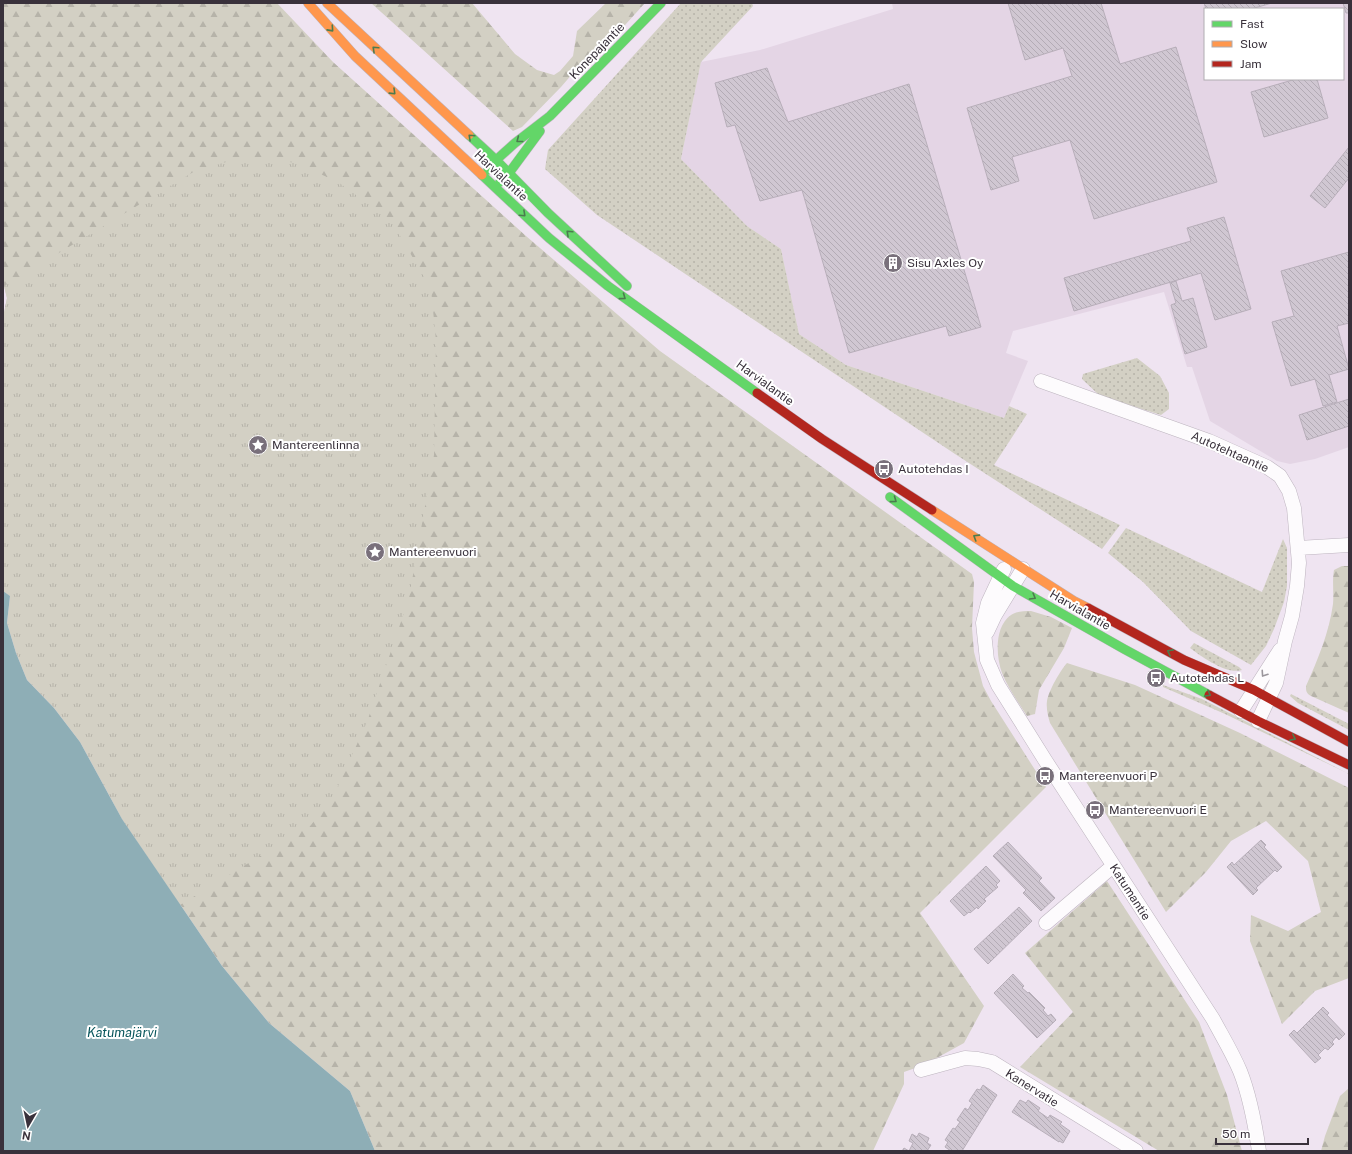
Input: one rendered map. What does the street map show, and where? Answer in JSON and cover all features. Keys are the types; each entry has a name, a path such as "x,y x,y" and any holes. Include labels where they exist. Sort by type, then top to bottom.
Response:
{"main road":[{"name":"Harvialantie","path":"308,3 354,56 549,238 608,286 822,439 1074,601 1184,660 1254,690 1349,742"},
{"name":"Harvialantie","path":"327,3 496,160 548,213 695,348"},
{"name":"Konepajantie","path":"483,176 496,160 550,116 661,3"},
{"name":"Konepajantie","path":"495,187 509,173 550,116"},
{"name":"Harvialantie","path":"822,439 867,479"},
{"name":"Harvialantie","path":"885,494 1013,586 1124,649 1258,721 1349,765"}],"street":[{"name":"Autotehtaantie","path":"1041,381 1209,441 1267,467 1280,476 1289,491 1294,508 1298,548 1297,586 1292,616 1276,683 1258,721"},
{"path":"1298,548 1349,545"},
{"name":"Katumantie","path":"1009,558 988,603 983,622 987,660 998,685 1227,1043 1240,1071 1247,1093 1260,1151"},
{"path":"984,640 995,615 1023,569"},
{"name":"Autotehtaantie","path":"1241,711 1285,641"},
{"path":"1046,923 1113,866"},
{"name":"Kanervatie","path":"921,1070 964,1058 992,1062 1136,1151"}],"shaded area":[{"path":"892,3 1349,3 1349,447 1315,459 1290,464 1277,461 1210,421 1192,367 1187,367 1164,292 1013,331 1006,353 1028,361 1004,418 846,365 799,334 781,249 747,226 681,159 701,62 760,50 893,9"}],"green space":[{"path":"3,3 277,3 333,62 526,236 660,351 972,574 974,582 972,628 974,652 983,686 1046,787 920,913 984,1006 964,1043 924,1065 904,1072 904,1084 873,1151 375,1151 350,1091 269,1023 222,966 122,819 10,596 3,591 3,318 7,298 3,282"},
{"path":"371,3 472,3 515,54 537,70 554,75 560,71 573,56 577,31 606,3 645,3 597,56 586,58 561,87 522,127 513,131"},
{"path":"681,3 752,3 753,6 701,62 681,159 747,226 781,249 799,334 846,365 1004,418 1009,406 1027,414 994,465 1120,525 1102,549 955,454 597,215 545,169 548,150"},
{"name":"Mantereenlinna","path":"263,158 296,163 338,182 391,220 431,289 436,341 434,455 409,598 367,722 334,795 311,825 180,905 122,819 80,742 54,708 27,680 16,653 7,623 10,596 3,591 3,318 7,298 4,286 195,171 233,160"},
{"path":"1137,358 1160,376 1169,393 1169,409 1161,415 1100,396 1082,379 1083,374"},
{"path":"1126,528 1262,592 1283,539 1287,548 1287,586 1284,602 1266,646 1251,665 1191,631 1143,582 1108,553"},
{"path":"1342,566 1349,566 1349,713 1311,696 1307,693 1306,689 1329,625 1333,604 1334,570"},
{"path":"1031,611 1051,617 1072,628 1064,648 1039,690 1035,714 1027,716 1004,679 998,658 998,642 999,634 1005,620 1018,612"},
{"path":"1194,643 1242,670 1236,671 1222,668 1190,648"},
{"path":"1067,663 1135,685 1240,733 1349,788 1349,978 1315,991 1282,1024 1250,941 1251,915 1288,931 1321,912 1308,861 1266,821 1231,841 1206,872 1166,912 1050,723 1047,706 1048,697 1055,681"},
{"path":"1163,685 1202,699 1349,774 1225,714 1163,687"},
{"path":"1291,694 1349,724 1349,730 1298,703 1290,696"},
{"path":"1107,881 1199,1022 1227,1095 1242,1151 1159,1151 1020,1067 1073,1012 1025,953"},
{"path":"1349,1088 1349,1151 1321,1151 1340,1096"}],"water":[{"name":"Katumajärvi","path":"3,591 10,596 7,623 16,653 27,680 54,708 80,742 122,819 222,966 269,1023 350,1091 375,1151 3,1151"}],"building":[{"path":"1008,3 1101,3 1120,64 1176,47 1217,182 1094,219 1070,140 1012,157 1019,181 991,190 967,108 1072,76 1063,48 1025,60"},
{"path":"1204,3 1272,3 1254,8 1206,8"},
{"path":"1343,3 1349,3 1349,13 1346,13"},
{"name":"Sisu Axles Oy","path":"767,68 788,122 909,84 981,327 949,336 946,326 849,353 802,190 760,201 735,125 727,127 715,83"},
{"path":"1293,80 1317,80 1328,118 1264,137 1251,92"},
{"path":"1349,147 1349,178 1325,208 1310,196"},
{"path":"1224,217 1251,309 1215,320 1201,273 1074,311 1064,278 1191,241 1187,228"},
{"path":"1349,252 1349,323 1337,326 1349,369 1329,375 1337,402 1323,406 1315,379 1291,386 1272,322 1294,316 1281,271"},
{"path":"1176,281 1182,301 1193,298 1207,347 1185,354 1171,305 1176,303 1170,283"},
{"path":"1349,399 1349,426 1307,440 1299,415"},
{"path":"1261,840 1266,845 1264,847 1282,867 1277,872 1275,870 1256,888 1258,890 1253,895 1227,867 1232,862 1234,865"},
{"path":"1008,842 1042,878 1039,881 1055,898 1041,911 1023,893 1026,890 993,856"},
{"path":"986,866 1000,881 996,885 998,887 984,899 986,901 978,909 977,907 964,916 950,901"},
{"path":"1019,907 1032,921 988,964 974,949"},
{"path":"1013,974 1024,986 1022,988 1028,993 1029,992 1045,1008 1043,1010 1048,1016 1051,1014 1056,1020 1037,1038 994,993"},
{"path":"1323,1007 1329,1013 1327,1015 1345,1034 1339,1040 1336,1037 1332,1042 1334,1044 1328,1050 1325,1048 1318,1055 1321,1058 1315,1063 1289,1035 1294,1030 1297,1033"},
{"path":"983,1085 997,1095 962,1151 951,1151 945,1147 948,1142 945,1140 953,1128 955,1129 960,1122 957,1120 965,1108 968,1110 972,1103 969,1101 977,1089 980,1090"},
{"path":"1020,1100 1026,1103 1028,1100 1040,1108 1038,1111 1048,1118 1050,1115 1062,1122 1060,1124 1070,1131 1063,1143 1059,1142 1012,1112"},
{"path":"919,1133 929,1138 927,1143 931,1145 927,1151 909,1151 913,1143 909,1141 912,1134 917,1137"},
{"path":"904,1148 909,1151 902,1151"}],"traffic: fast":[{"path":"488,170 496,160 515,143 550,116 661,3"},
{"path":"500,182 509,173 540,131"},
{"path":"469,135 548,213 627,286"},
{"path":"482,175 549,238 608,286 757,393"},
{"path":"890,497 1013,586 1209,695"}],"traffic: slow":[{"path":"308,3 355,56 482,175"},
{"path":"327,3 469,135"},
{"path":"932,510 1074,601 1088,608"}],"traffic: jam":[{"path":"757,393 822,439 932,510"},
{"path":"1088,608 1184,660 1254,690 1349,742"},
{"path":"1209,695 1258,721 1349,765"}],"place":[{"name":"Sisu Axles Oy","path":"893,263"},
{"name":"Mantereenlinna","path":"258,445"},
{"name":"Autotehdas I","path":"884,469"},
{"name":"Mantereenvuori","path":"375,552"},
{"name":"Autotehdas L","path":"1156,678"},
{"name":"Mantereenvuori P","path":"1045,776"},
{"name":"Mantereenvuori E","path":"1095,810"}]}
